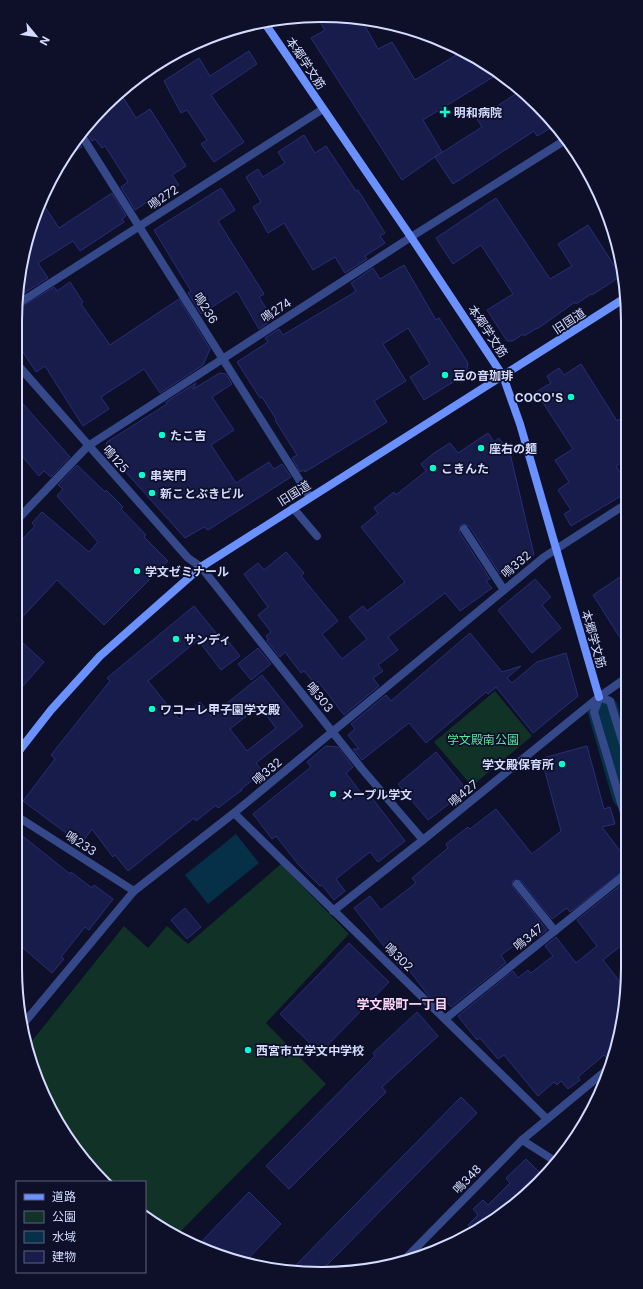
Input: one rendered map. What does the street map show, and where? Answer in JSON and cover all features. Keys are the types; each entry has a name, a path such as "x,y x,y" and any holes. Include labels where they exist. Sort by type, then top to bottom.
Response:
{"street":[{"name":"本郷学文筋","path":"268,27 504,376 520,424 599,697 594,712 621,802"},
{"name":"鳴272","path":"23,300 323,110"},
{"name":"鳴236","path":"84,139 310,497"},
{"name":"鳴274","path":"22,515 88,446 411,237 562,142"},
{"name":"旧国道","path":"22,747 51,710 100,656 200,567 620,304"},
{"name":"鳴125","path":"22,370 188,558 200,567"},
{"name":"鳴332","path":"27,1019 134,891 234,813 544,557 621,507"},
{"path":"293,508 317,536"},
{"path":"464,529 504,590"},
{"name":"鳴303","path":"200,567 332,732 423,840"},
{"name":"鳴427","path":"333,911 599,697 621,682"},
{"path":"599,697 610,701 621,737"},
{"name":"鳴302","path":"234,813 547,1118"},
{"name":"鳴233","path":"22,819 134,891"},
{"name":"鳴347","path":"445,1019 621,878"},
{"path":"517,884 555,931"},
{"name":"鳴348","path":"412,1253 522,1140 601,1075"},
{"path":"522,1140 552,1159"}],"green space":[{"name":"学文殿南公園","path":"495,691 532,736 472,786 434,742"},
{"path":"281,864 349,934 266,1023 326,1084 180,1231 146,1210 146,1181 112,1181 84,1150 72,1134 53,1100 38,1064 31,1042 124,926 148,948 167,926 188,944"}],"water":[{"path":"236,834 259,863 208,904 185,875"}],"building":[{"path":"320,22 365,26 378,49 392,42 415,80 457,55 494,76 423,120 442,152 402,180 311,38 325,30"},
{"path":"249,51 257,64 211,95 244,142 214,162 201,144 207,140 187,110 181,113 164,81 199,58 210,76"},
{"path":"516,94 550,128 537,136 534,131 453,184 435,157 482,127 477,119"},
{"path":"123,97 136,118 150,109 186,166 172,175 179,185 160,198 158,195 135,210 121,187 128,182 105,146 102,148 95,139 92,141 88,134"},
{"path":"304,135 315,153 326,146 356,191 358,190 385,233 380,236 385,243 365,256 367,259 345,273 335,257 313,270 284,223 268,233 253,207 261,202 246,177 258,169 263,177 285,163 278,152"},
{"path":"80,144 82,147 74,152"},
{"path":"221,188 235,210 218,221 264,294 259,297 273,319 259,329 237,291 201,314 188,293 191,291 154,230"},
{"path":"112,193 126,216 122,219 124,222 80,251 73,241 38,263 48,278 24,293 32,244 45,207 59,228"},
{"path":"496,198 550,279 572,266 558,244 588,225 616,268 617,278 576,304 575,302 537,329 524,336 523,334 513,341 507,341 487,310 513,294 481,245 453,264 436,238"},
{"path":"404,265 436,320 439,318 468,363 466,374 424,400 410,377 430,364 408,328 383,344 406,381 374,401 387,422 305,472 304,470 300,472 292,458 297,455 262,397 260,398 237,362 268,342 265,338 279,329 283,335 356,291 351,283 373,268 380,279"},
{"path":"70,282 83,302 81,304 110,345 179,299 210,349 203,365 160,393 144,369 101,397 109,409 83,426 45,366 36,372 22,351 23,306 54,287 57,291"},
{"path":"581,364 617,421 620,419 621,420 621,463 616,466 621,474 621,496 571,526 564,514 571,510 558,490 569,482 555,460 573,449 536,392 551,383 547,376 559,368 564,375"},
{"path":"220,373 226,374 232,384 212,397 234,430 211,445 236,483 269,462 274,469 282,464 291,477 208,530 204,527 185,538 105,449 107,442 167,404 166,402 196,383 193,389"},
{"path":"22,403 70,457 51,477 44,471 39,476 22,456"},
{"path":"488,433 494,442 499,438 510,453 534,555 500,574 469,526 464,524 461,525 459,532 490,579 486,581 492,588 460,611 445,593 388,637 398,650 378,665 383,671 373,678 379,686 344,715 318,681 315,684 304,671 301,673 285,652 280,657 267,641 268,639 266,636 271,632 258,615 268,607 244,574 258,563 264,570 286,552 304,573 301,576 338,621 322,634 342,659 367,639 349,617 363,606 367,611 405,582 361,527 378,513 374,508 394,492 396,495 426,471 421,464 434,453 450,443 458,453"},
{"path":"77,465 123,507 121,509 146,535 144,537 168,561 104,625 57,580 22,618 22,540 35,526 32,523 42,512 89,552 98,542 57,496 63,489 58,485"},
{"path":"621,576 621,639 593,595"},
{"path":"535,579 551,597 542,605 561,628 532,653 498,610"},
{"path":"194,606 221,639 224,636 240,656 221,670 198,640 148,681 179,719 200,702 211,716 262,675 303,726 256,763 263,772 241,789 242,790 218,808 216,805 196,821 194,818 128,871 115,855 113,857 92,829 81,844 23,801 55,759 51,755 110,681 107,678","holes":["259,706 276,728 247,751 230,729"]},
{"path":"470,633 502,672 521,666 507,678 512,683 537,662 566,653 578,696 533,733 496,687 488,694 486,692 426,743 409,723 362,760 353,749 359,749 348,735 355,729 351,724 386,695 391,701"},
{"path":"22,642 44,662 22,687"},
{"path":"258,648 271,664 251,680 238,664"},
{"path":"326,746 338,747 353,767 346,773 365,798 369,794 405,841 378,862 370,852 336,879 345,891 334,900 322,885 320,886 298,864 276,836 272,839 253,814 311,767 307,762"},
{"path":"587,746 604,809 610,807 615,824 602,827 621,852 621,873 570,912 567,908 552,919 521,881 514,880 512,882 513,887 547,930 538,937 534,932 501,955 506,963 451,1007 446,1001 439,1006 429,996 405,965 402,969 354,908 370,896 381,910 416,883 412,878 448,848 446,844 468,827 470,829 496,809 532,854 561,831 543,764 543,758"},
{"path":"436,752 467,790 428,820 398,784"},
{"path":"22,836 70,874 71,872 92,888 94,885 113,899 89,930 85,927 61,957 64,959 52,973 22,947"},
{"path":"621,885 621,946 603,960 620,982 618,1007 611,1045 607,1058 604,1055 578,1077 580,1080 568,1089 561,1081 557,1085 554,1082 538,1096 504,1055 498,1059 480,1038 477,1040 458,1016 513,971 518,978 528,970 531,973 553,956 545,946 556,937 576,963 597,946 577,920"},
{"path":"185,908 201,927 187,939 171,920"},
{"path":"349,943 389,982 320,1053 280,1014"},
{"path":"417,1012 438,1036 382,1087 386,1092 289,1189 266,1166 375,1056 373,1053"},
{"path":"461,1097 477,1113 325,1267 296,1265"},
{"path":"526,1159 540,1172 519,1193 504,1205 470,1227 468,1225 478,1215 473,1209 483,1200 488,1205 510,1183 506,1178"},
{"path":"249,1192 281,1224 249,1258 207,1244 203,1240"}],"waterway":[{"path":"603,710 621,773"}],"place":[{"name":"明和病院","path":"445,112"},
{"name":"豆の音珈琲","path":"445,375"},
{"name":"COCO'S","path":"571,397"},
{"name":"たこ吉","path":"162,435"},
{"name":"座右の麺","path":"481,448"},
{"name":"こきんた","path":"433,468"},
{"name":"串笑門","path":"142,475"},
{"name":"新ことぶきビル","path":"152,493"},
{"name":"学文ゼミナール","path":"137,571"},
{"name":"サンディ","path":"176,639"},
{"name":"ワコーレ甲子園学文殿","path":"152,709"},
{"name":"学文殿保育所","path":"562,764"},
{"name":"メープル学文","path":"333,794"},
{"name":"西宮市立学文中学校","path":"248,1050"}],"district":[{"name":"学文殿町一丁目","path":"402,1004"}]}
